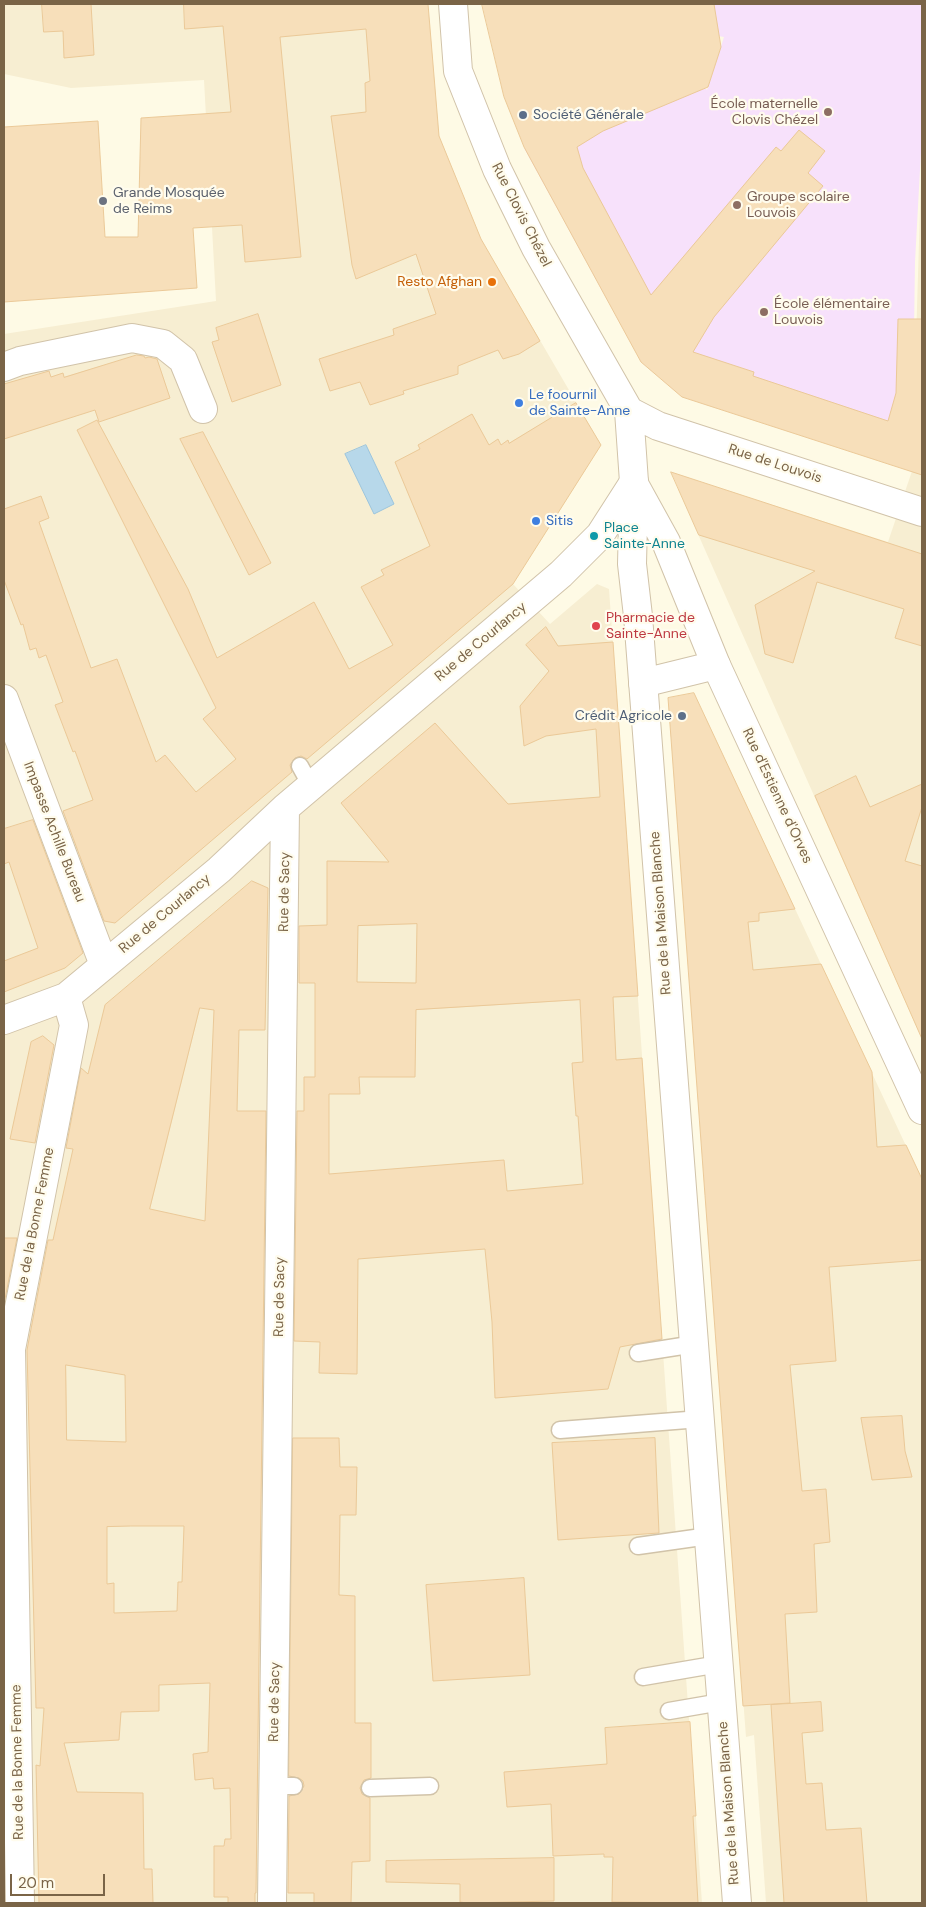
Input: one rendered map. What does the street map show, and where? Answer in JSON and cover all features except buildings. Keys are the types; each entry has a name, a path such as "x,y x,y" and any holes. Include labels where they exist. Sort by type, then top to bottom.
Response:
{"street":[{"name":"Rue Clovis Chézel","path":"453,4 458,71 497,169 536,248 629,412"},
{"path":"4,367 20,361 132,338 163,344 183,360 204,410"},
{"name":"Rue de la Maison Blanche","path":"629,412 634,482 632,564 695,1344 737,1903"},
{"name":"Rue de Louvois","path":"629,412 658,426 922,512"},
{"name":"Rue d'Estienne d'Orves","path":"634,482 666,542 716,665 922,1110"},
{"name":"Rue de Courlancy","path":"4,1020 66,997 219,870 285,808 306,776 561,574 600,535 634,482"},
{"path":"643,683 716,665"},
{"name":"Impasse Achille Bureau","path":"4,699 104,964"},
{"name":"Rue de Sacy","path":"272,1903 284,1786 285,808"},
{"name":"Rue de la Bonne Femme","path":"20,1903 11,1349 74,1025 66,997"}],"lane":[{"path":"638,1353 695,1344"},
{"path":"560,1430 700,1419"},
{"path":"638,1546 709,1536"},
{"path":"643,1677 719,1664"},
{"name":"Rue de la Maison Blanche","path":"670,1711 721,1702"},
{"path":"370,1788 430,1786"}],"shaded area":[{"path":"4,4 428,4 439,136 481,239 601,445 513,584 550,624 597,584 609,589 702,1903 4,1903 4,334 216,301 204,80 71,88 4,74"},
{"name":"École élémentaire Louvois","path":"713,4 922,4 922,133 915,262 912,471 682,397 641,362 524,148 705,88 707,90 724,37 718,36"},
{"path":"922,144 922,1039 678,489 688,478 888,542 912,471"},
{"path":"694,693 922,1180 922,1903 766,1903 754,1735 746,1737 668,698"}],"water":[{"path":"366,445 394,504 374,514 345,454"}],"place":[{"name":"École maternelle Clovis Chézel","path":"828,112"},
{"name":"Société Générale","path":"523,115"},
{"name":"Grande Mosquée de Reims","path":"103,201"},
{"name":"Groupe scolaire Louvois","path":"737,205"},
{"name":"Resto Afghan","path":"492,282"},
{"name":"École élémentaire Louvois","path":"764,312"},
{"name":"Le foournil de Sainte-Anne","path":"519,403"},
{"name":"Sitis","path":"536,521"},
{"name":"Place Sainte-Anne","path":"594,536"},
{"name":"Pharmacie de Sainte-Anne","path":"596,626"},
{"name":"Crédit Agricole","path":"682,716"}]}
